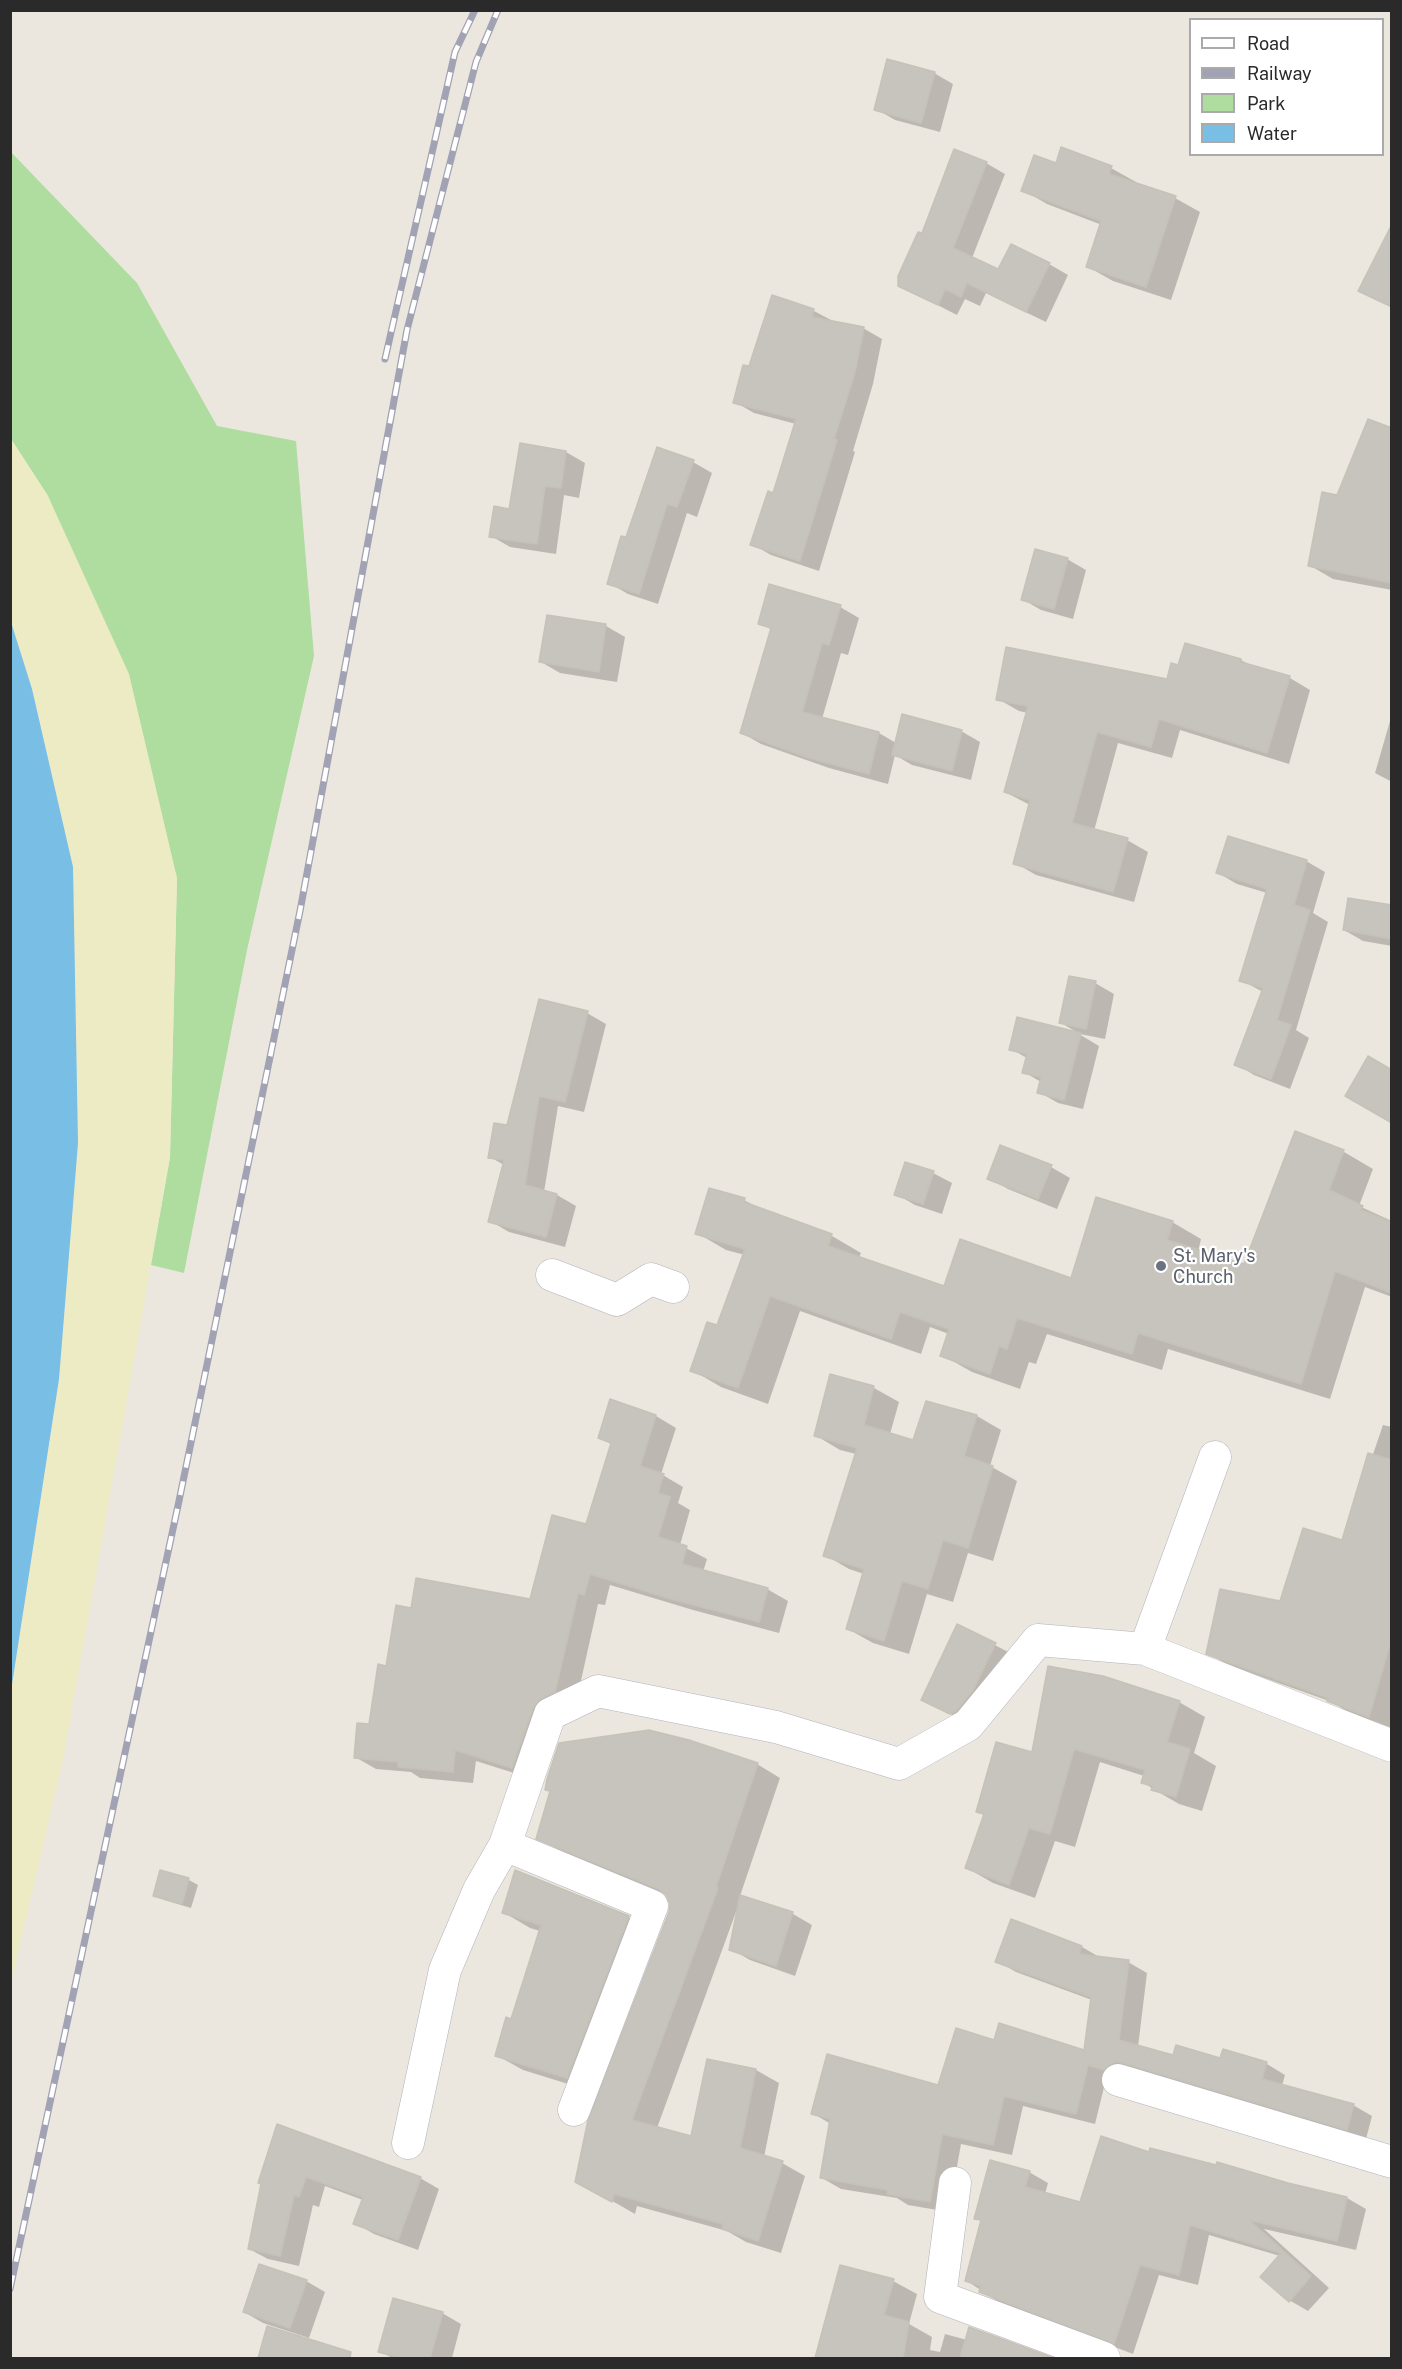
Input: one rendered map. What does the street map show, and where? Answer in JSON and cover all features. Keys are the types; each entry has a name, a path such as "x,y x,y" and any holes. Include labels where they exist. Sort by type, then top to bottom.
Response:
{"street":[{"path":"552,1275 617,1300 651,1279 673,1287"},
{"path":"1145,1649 1215,1456"},
{"path":"408,2143 445,1970 479,1890 504,1845 550,1714 598,1691 776,1727 899,1764 968,1725 1038,1640 1145,1649 1392,1746"},
{"path":"504,1845 652,1906 574,2110"},
{"path":"1118,2080 1392,2162"},
{"path":"955,2183 940,2297 1104,2358"}],"green space":[{"path":"10,151 137,283 217,426 296,441 314,656 247,950 184,1273 151,1265 170,1157 177,878 48,496 11,439"}],"sand":[{"path":"11,439 48,496 129,674 177,878 170,1157 64,1754 11,1983 11,1691 59,1379 78,1142 73,867 32,689 11,622"}],"water":[{"path":"11,622 32,689 73,867 78,1143 59,1379 11,1691"}],"building":[{"path":"887,59 935,72 921,123 874,110"},
{"path":"1061,147 1112,166 1109,174 1176,196 1146,287 1086,267 1101,221 1021,191 1034,155 1056,163"},
{"path":"954,149 987,162 953,248 998,269 1011,244 1050,263 1026,312 967,283 961,297 945,289 938,305 898,286 898,276 918,232 922,233"},
{"path":"1392,224 1392,307 1358,291"},
{"path":"772,295 814,309 812,317 864,327 855,372 834,439 837,440 800,561 750,545 768,491 773,493 796,419 733,403 743,365 749,366"},
{"path":"1368,419 1392,428 1392,583 1308,566 1322,492 1337,495"},
{"path":"520,443 566,451 561,488 545,486 537,544 489,537 494,506 509,509"},
{"path":"657,447 694,460 677,507 667,504 639,594 607,584 621,536 626,537"},
{"path":"1035,549 1068,558 1054,609 1021,600"},
{"path":"769,584 841,605 829,645 822,643 802,712 879,732 869,774 809,758 740,733 771,628 758,624"},
{"path":"547,615 606,624 599,672 539,662"},
{"path":"1185,643 1290,676 1267,753 1159,719 1151,747 1097,732 1072,823 1128,838 1113,892 1013,864 1030,800 1004,792 1028,706 996,700 1006,647 1167,679 1171,663 1178,665"},
{"path":"902,714 962,730 952,771 892,755"},
{"path":"1228,836 1307,860 1294,905 1310,910 1277,1020 1291,1025 1271,1079 1234,1065 1263,988 1239,981 1267,889 1216,873"},
{"path":"1348,898 1392,905 1392,939 1343,930"},
{"path":"1069,976 1096,981 1086,1029 1059,1023"},
{"path":"539,999 588,1011 565,1102 539,1096 525,1185 557,1194 546,1237 488,1222 504,1160 488,1158 494,1123 507,1125"},
{"path":"1017,1017 1081,1033 1064,1100 1037,1093 1041,1077 1022,1073 1027,1054 1009,1050"},
{"path":"1368,1056 1392,1070 1392,1123 1345,1096"},
{"path":"1295,1131 1344,1150 1329,1190 1363,1206 1361,1210 1392,1222 1392,1293 1335,1271 1301,1384 1138,1333 1132,1354 1017,1318 1007,1349 999,1346 990,1374 940,1356 949,1329 900,1312 891,1339 770,1296 738,1388 690,1371 707,1322 717,1325 745,1249 695,1234 709,1188 745,1198 744,1202 832,1234 828,1246 944,1286 960,1239 1071,1278 1096,1197 1173,1221 1167,1240 1244,1264"},
{"path":"1000,1145 1052,1165 1038,1199 987,1179"},
{"path":"905,1162 934,1171 923,1204 894,1195"},
{"path":"830,1374 874,1386 864,1425 913,1440 926,1401 977,1415 964,1456 993,1466 968,1548 943,1540 928,1589 902,1581 884,1641 846,1629 864,1569 823,1556 857,1448 814,1436"},
{"path":"610,1399 656,1415 640,1466 664,1474 658,1493 670,1497 658,1537 687,1546 682,1564 768,1588 759,1622 671,1599 590,1574 584,1595 578,1593 555,1692 542,1698 533,1708 512,1768 455,1750 453,1772 398,1767 398,1762 354,1758 357,1723 369,1724 378,1664 386,1666 396,1605 411,1608 416,1578 530,1599 552,1515 586,1524 611,1443 598,1438"},
{"path":"1368,1453 1392,1460 1392,1637 1369,1717 1327,1701 1328,1698 1206,1654 1220,1589 1280,1601 1303,1528 1342,1540"},
{"path":"957,1624 996,1643 973,1690 956,1711 950,1714 921,1700"},
{"path":"1048,1666 1103,1676 1180,1701 1167,1742 1190,1749 1176,1797 1151,1790 1153,1786 1141,1783 1145,1770 1074,1749 1050,1834 1029,1828 1009,1885 965,1868 984,1814 976,1812 996,1742 1032,1752"},
{"path":"649,1730 689,1740 758,1763 716,1887 718,1888 632,2120 691,2136 707,2059 756,2069 740,2148 783,2161 758,2241 722,2229 723,2224 614,2194 612,2202 575,2182 588,2120 669,1912 670,1904 666,1895 659,1889 536,1839 550,1791 545,1790 547,1779 559,1743"},
{"path":"160,1870 189,1878 182,1904 153,1896"},
{"path":"515,1870 629,1916 567,2078 495,2056 506,2017 511,2019 541,1925 502,1913"},
{"path":"740,1895 793,1912 776,1966 729,1950"},
{"path":"1011,1919 1082,1946 1079,1954 1129,1960 1119,2040 1173,2055 1176,2045 1220,2058 1223,2049 1267,2062 1262,2079 1354,2104 1347,2130 1114,2062 1104,2070 1088,2065 1076,2114 1004,2096 993,2145 942,2134 930,2202 887,2194 888,2190 820,2178 830,2119 811,2114 827,2054 938,2085 956,2028 994,2040 999,2023 1084,2050 1091,1997 995,1962"},
{"path":"277,2124 421,2177 398,2240 353,2224 363,2197 306,2177 299,2197 294,2195 280,2256 248,2249 261,2184 258,2183"},
{"path":"1101,2136 1149,2152 1150,2148 1216,2165 1217,2162 1288,2183 1347,2197 1337,2241 1249,2220 1311,2276 1289,2302 1260,2277 1281,2253 1190,2225 1179,2275 1140,2265 1114,2344 979,2292 981,2286 965,2281 981,2220 974,2219 990,2160 1030,2171 1025,2187 1080,2202"},
{"path":"259,2264 307,2280 290,2328 243,2312"},
{"path":"840,2265 894,2279 884,2315 909,2322 903,2358 815,2358"},
{"path":"393,2298 443,2312 430,2358 401,2358 378,2352"},
{"path":"267,2326 351,2352 350,2358 258,2358"},
{"path":"969,2327 1054,2358 960,2358"}],"railway":[{"path":"385,359 455,52 475,10"},
{"path":"10,2289 179,1501 300,911 407,330 476,62 498,10"}],"place":[{"name":"St. Mary's Church","path":"1161,1266"}]}
